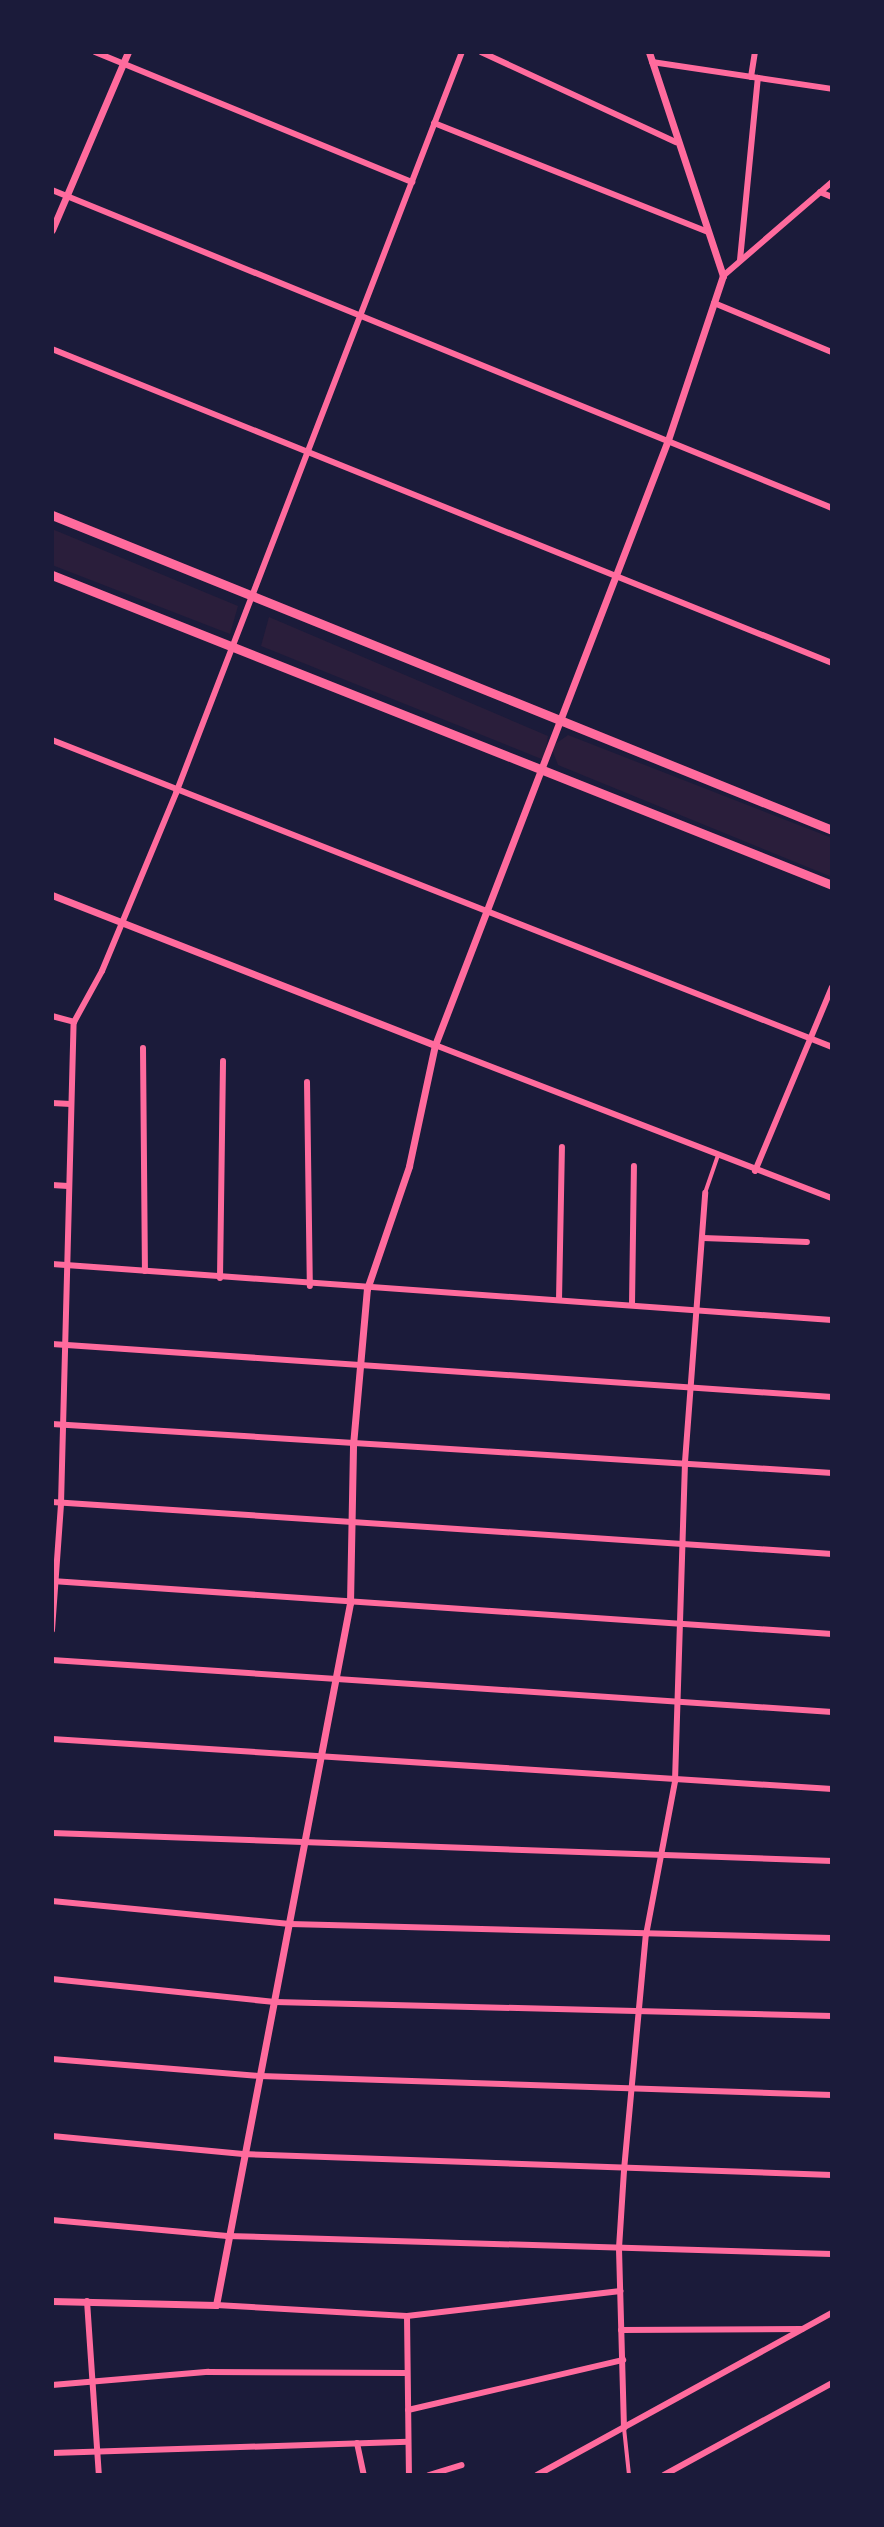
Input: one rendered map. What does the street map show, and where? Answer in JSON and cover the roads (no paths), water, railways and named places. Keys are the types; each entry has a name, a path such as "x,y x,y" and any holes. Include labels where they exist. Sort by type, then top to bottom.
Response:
{"main road":[{"path":"52,515 832,830"},
{"path":"52,575 832,885"}],"street":[{"path":"95,52 412,182"},
{"path":"52,230 128,52"},
{"path":"52,1630 61,1504 74,1022 123,923 176,793 462,52"},
{"path":"481,52 676,142"},
{"path":"649,52 676,142 723,276"},
{"path":"740,260 755,52"},
{"path":"652,62 832,89"},
{"path":"434,123 708,232"},
{"path":"216,2305 243,2154 307,1845 350,1603 357,1366 367,1289 413,1152 435,1045 668,440 723,276 832,182"},
{"path":"52,190 832,508"},
{"path":"820,192 832,197"},
{"path":"714,303 832,352"},
{"path":"52,349 832,663"},
{"path":"52,740 176,793 488,909 832,1047"},
{"path":"52,895 755,1171 832,1198"},
{"path":"755,1171 832,987"},
{"path":"52,1016 74,1022"},
{"path":"143,1048 145,1271"},
{"path":"220,1278 223,1061"},
{"path":"307,1082 310,1286"},
{"path":"52,1103 71,1104"},
{"path":"559,1300 562,1147"},
{"path":"629,2475 624,2428 619,2248 624,2170 646,1935 675,1781 690,1386 705,1193 718,1156"},
{"path":"632,1305 634,1166"},
{"path":"52,1185 68,1186"},
{"path":"703,1238 807,1242"},
{"path":"52,1264 310,1286 832,1320"},
{"path":"52,1344 832,1397"},
{"path":"52,1424 832,1473"},
{"path":"52,1502 832,1554"},
{"path":"55,1581 832,1634"},
{"path":"52,1660 832,1712"},
{"path":"52,1739 832,1789"},
{"path":"52,1833 307,1845 832,1861"},
{"path":"52,1901 290,1924 832,1938"},
{"path":"52,1979 275,2002 832,2016"},
{"path":"52,2059 260,2076 632,2091 832,2095"},
{"path":"52,2136 243,2154 624,2170 832,2175"},
{"path":"52,2220 227,2236 832,2254"},
{"path":"52,2301 216,2305 407,2316 621,2291"},
{"path":"87,2301 99,2475"},
{"path":"537,2475 832,2313"},
{"path":"407,2316 409,2475"},
{"path":"621,2330 806,2329"},
{"path":"408,2410 623,2360"},
{"path":"52,2385 94,2384 208,2372 407,2373"},
{"path":"664,2475 832,2383"},
{"path":"52,2453 408,2442"},
{"path":"357,2443 364,2475"},
{"path":"429,2475 461,2465"}]}
